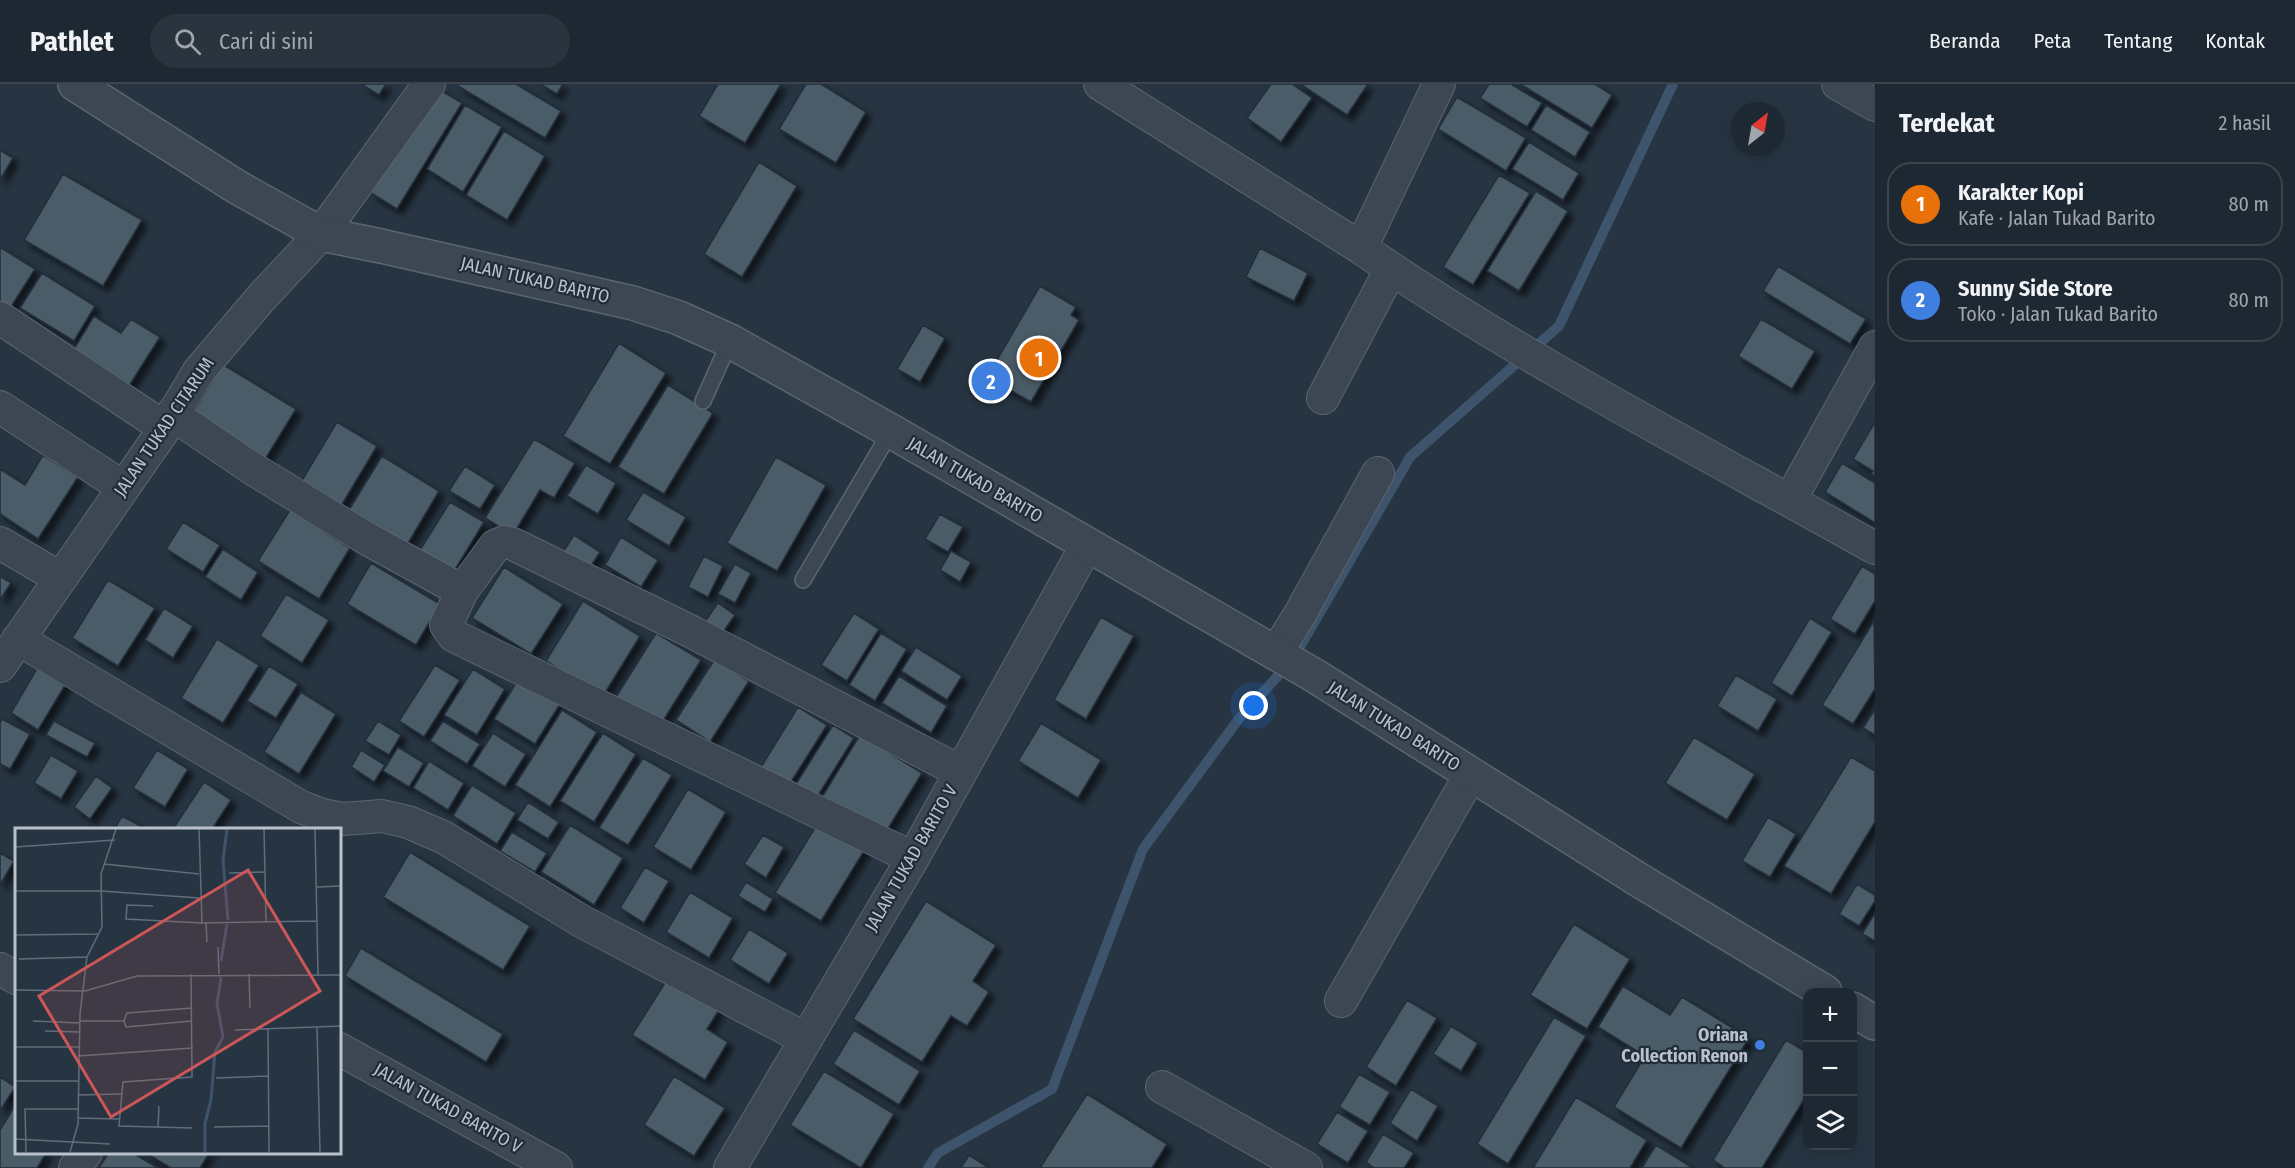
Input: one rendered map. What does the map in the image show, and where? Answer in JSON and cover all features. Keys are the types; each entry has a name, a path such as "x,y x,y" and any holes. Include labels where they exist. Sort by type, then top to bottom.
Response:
{"street":[{"name":"JALAN TUKAD BARITO","path":"75,84 237,187 321,234 484,268 633,303 679,318 730,341 891,431 1312,674 1639,880 1817,988"},
{"name":"JALAN TUKAD CITARUM","path":"0,666 169,421 199,371 261,298 321,234 429,84"},
{"path":"1100,84 1361,248 1424,292 1540,362 1875,548"},
{"path":"1361,248 1439,84"},
{"path":"1838,84 1875,105"},
{"path":"1323,398 1391,268"},
{"path":"0,318 364,537 462,591"},
{"path":"1790,500 1875,347"},
{"path":"0,407 123,487"},
{"path":"1279,655 1378,473"},
{"path":"913,858 454,636 446,625 462,591 495,546 504,542 513,544 692,632 961,772"},
{"path":"0,543 60,578"},
{"name":"JALAN TUKAD BARITO V","path":"730,1168 913,858 1087,545"},
{"path":"18,639 301,807 322,815 343,819 382,816 408,822 434,833 583,922 806,1039"},
{"path":"1341,1001 1471,774"},
{"path":"0,969 15,977"},
{"path":"1857,1012 1875,1023"},
{"name":"JALAN TUKAD BARITO V","path":"340,1049 556,1168"},
{"path":"1162,1087 1306,1168"},
{"path":"75,1168 85,1153"}],"lane":[{"path":"703,401 730,341"},
{"path":"803,580 891,431"}],"building":[{"path":"361,84 386,84 379,95"},
{"path":"459,84 516,84 561,111 545,138 458,86"},
{"path":"540,84 563,84 557,94"},
{"path":"718,84 781,84 745,143 699,116"},
{"path":"806,84 821,84 866,112 836,163 779,129"},
{"path":"1271,84 1292,84 1312,98 1281,142 1247,118"},
{"path":"1300,84 1368,84 1347,115"},
{"path":"1489,84 1511,84 1542,103 1527,127 1480,98"},
{"path":"1520,84 1595,84 1612,95 1592,128"},
{"path":"435,87 462,103 397,209 371,193"},
{"path":"1457,97 1526,138 1506,171 1438,129"},
{"path":"465,105 502,127 463,192 427,169"},
{"path":"1546,105 1590,132 1575,157 1531,130"},
{"path":"504,131 545,156 507,220 466,195"},
{"path":"1529,142 1579,173 1563,200 1512,169"},
{"path":"0,150 13,158 0,180"},
{"path":"759,162 797,186 742,277 704,254"},
{"path":"63,174 142,220 103,286 24,240"},
{"path":"1499,175 1530,193 1473,285 1443,267"},
{"path":"1536,191 1568,211 1519,291 1487,271"},
{"path":"0,247 35,269 7,313 0,308"},
{"path":"1260,248 1308,273 1294,301 1246,277"},
{"path":"1778,266 1866,319 1850,344 1763,291"},
{"path":"42,273 95,306 74,341 20,308"},
{"path":"1040,286 1076,307 1071,315 1079,320 1031,402 987,377"},
{"path":"94,316 121,333 131,319 160,337 127,389 71,354"},
{"path":"1761,319 1815,351 1792,389 1738,356"},
{"path":"923,325 945,338 920,382 897,369"},
{"path":"619,343 666,373 610,464 563,436"},
{"path":"222,364 296,409 264,461 191,417"},
{"path":"668,385 713,413 664,494 618,467"},
{"path":"337,422 377,446 338,511 298,487"},
{"path":"1875,422 1875,476 1871,474 1873,471 1853,459"},
{"path":"534,439 575,463 554,498 540,490 513,535 485,518"},
{"path":"43,455 78,477 38,539 0,514 0,469 25,485"},
{"path":"382,456 439,491 407,545 349,510"},
{"path":"776,457 826,485 777,571 727,543"},
{"path":"1842,463 1875,483 1875,523 1825,492"},
{"path":"586,465 616,483 598,514 567,496"},
{"path":"465,466 495,485 480,509 449,491"},
{"path":"643,492 686,517 669,546 626,520"},
{"path":"450,502 484,522 451,576 417,555"},
{"path":"290,510 350,548 319,599 258,561"},
{"path":"940,514 963,527 948,552 925,539"},
{"path":"183,522 220,545 203,572 166,549"},
{"path":"574,535 600,552 589,569 563,552"},
{"path":"621,537 658,560 641,587 605,565"},
{"path":"223,549 258,572 241,600 205,577"},
{"path":"951,551 971,562 960,582 940,570"},
{"path":"704,556 723,566 708,597 688,587"},
{"path":"371,563 440,604 416,645 347,604"},
{"path":"735,564 751,573 735,603 718,594"},
{"path":"1862,566 1875,574 1875,601 1855,634 1830,619"},
{"path":"504,567 563,604 531,654 472,618"},
{"path":"0,576 11,583 0,600"},
{"path":"108,580 155,608 118,666 72,638"},
{"path":"286,594 329,620 302,663 260,636"},
{"path":"583,601 640,636 603,696 546,661"},
{"path":"718,603 735,615 721,635 704,623"},
{"path":"164,608 193,626 173,658 145,640"},
{"path":"854,613 879,629 847,681 821,665"},
{"path":"1101,617 1134,636 1086,719 1054,700"},
{"path":"1810,618 1832,632 1792,696 1771,683"},
{"path":"1874,621 1875,689 1853,724 1822,705"},
{"path":"656,633 701,660 661,724 616,697"},
{"path":"881,633 907,649 875,701 849,685"},
{"path":"217,639 259,665 223,723 181,698"},
{"path":"916,647 962,676 947,700 901,671"},
{"path":"714,660 749,681 710,742 676,720"},
{"path":"39,665 67,682 38,730 11,713"},
{"path":"435,665 460,680 424,737 399,721"},
{"path":"269,666 298,684 276,718 247,701"},
{"path":"473,669 505,689 477,735 444,715"},
{"path":"1736,675 1777,699 1758,731 1717,706"},
{"path":"899,676 947,706 931,733 882,703"},
{"path":"519,678 560,704 535,744 494,719"},
{"path":"301,692 336,714 299,774 264,752"},
{"path":"798,707 827,725 789,785 761,767"},
{"path":"1875,709 1875,735 1863,728"},
{"path":"562,710 597,732 550,807 515,785"},
{"path":"2,719 30,734 10,769 0,764 0,723"},
{"path":"54,721 95,743 87,757 46,735"},
{"path":"378,721 401,735 389,755 365,741"},
{"path":"443,721 480,744 467,764 430,741"},
{"path":"1041,723 1101,760 1078,798 1018,761"},
{"path":"833,725 854,738 817,797 796,784"},
{"path":"493,733 526,754 505,787 472,766"},
{"path":"603,733 636,754 594,822 560,801"},
{"path":"860,735 922,773 884,835 822,797"},
{"path":"1694,737 1755,774 1727,820 1665,783"},
{"path":"398,747 424,763 409,787 383,771"},
{"path":"157,750 188,769 165,807 133,788"},
{"path":"361,750 385,765 374,782 351,767"},
{"path":"51,755 78,771 61,799 34,783"},
{"path":"1851,757 1875,771 1875,822 1831,894 1784,866"},
{"path":"643,758 672,775 628,845 599,828"},
{"path":"429,761 464,783 448,810 413,788"},
{"path":"96,776 112,788 90,819 74,807"},
{"path":"204,782 231,800 213,828 174,828"},
{"path":"472,785 516,813 497,844 453,816"},
{"path":"688,789 726,812 691,870 653,847"},
{"path":"528,802 559,822 548,839 517,820"},
{"path":"122,816 144,828 116,828"},
{"path":"1768,817 1796,834 1770,877 1742,861"},
{"path":"821,818 867,846 821,921 775,893"},
{"path":"570,825 623,858 594,905 541,872"},
{"path":"512,832 547,853 535,872 500,851"},
{"path":"763,835 784,847 766,878 744,864"},
{"path":"410,852 530,926 503,970 383,897"},
{"path":"0,853 14,861 0,885"},
{"path":"645,867 669,881 644,923 620,908"},
{"path":"746,882 773,899 765,912 738,896"},
{"path":"1857,884 1875,895 1875,901 1859,926 1839,914"},
{"path":"690,892 733,918 709,958 666,932"},
{"path":"926,901 996,945 973,981 989,992 967,1026 951,1016 922,1062 853,1019"},
{"path":"1875,913 1875,941 1862,934"},
{"path":"1574,924 1630,959 1587,1029 1530,995"},
{"path":"749,929 788,953 769,984 730,960"},
{"path":"361,948 503,1034 486,1062 345,976"},
{"path":"668,978 719,1010 707,1029 728,1042 705,1080 632,1035"},
{"path":"1623,986 1670,1015 1682,997 1749,1038 1681,1148 1614,1107 1645,1056 1598,1027"},
{"path":"1407,1000 1437,1018 1396,1086 1366,1067"},
{"path":"1554,1017 1586,1036 1508,1164 1477,1144"},
{"path":"1451,1026 1478,1043 1461,1071 1433,1054"},
{"path":"854,1030 920,1071 899,1105 833,1064"},
{"path":"1786,1040 1803,1050 1803,1101 1762,1168 1725,1168 1713,1160"},
{"path":"824,1071 894,1114 861,1168 790,1125"},
{"path":"1359,1074 1390,1092 1370,1125 1339,1107"},
{"path":"674,1076 725,1108 694,1156 644,1125"},
{"path":"0,1077 15,1087 0,1111"},
{"path":"1411,1089 1438,1106 1417,1141 1390,1123"},
{"path":"1087,1094 1167,1144 1152,1168 1040,1168"},
{"path":"1576,1097 1647,1140 1630,1168 1533,1168"},
{"path":"15,1106 15,1153 46,1153 37,1168 0,1168 0,1130"},
{"path":"1337,1112 1368,1131 1348,1163 1317,1144"},
{"path":"1383,1134 1414,1153 1404,1168 1374,1168 1366,1162"},
{"path":"1656,1145 1693,1168 1642,1168"},
{"path":"108,1153 133,1153 158,1168 99,1168"},
{"path":"146,1153 209,1153 200,1168 171,1168"},
{"path":"969,1155 989,1168 961,1168"}],"waterway":[{"path":"928,1168 938,1153 1052,1089 1143,849 1238,720 1293,659 1410,457 1559,326 1673,84"}],"place":[{"name":"Karakter Kopi","path":"1039,358"},
{"name":"Sunny Side Store","path":"991,381"},
{"name":"Oriana Collection Renon","path":"1760,1045"}]}
